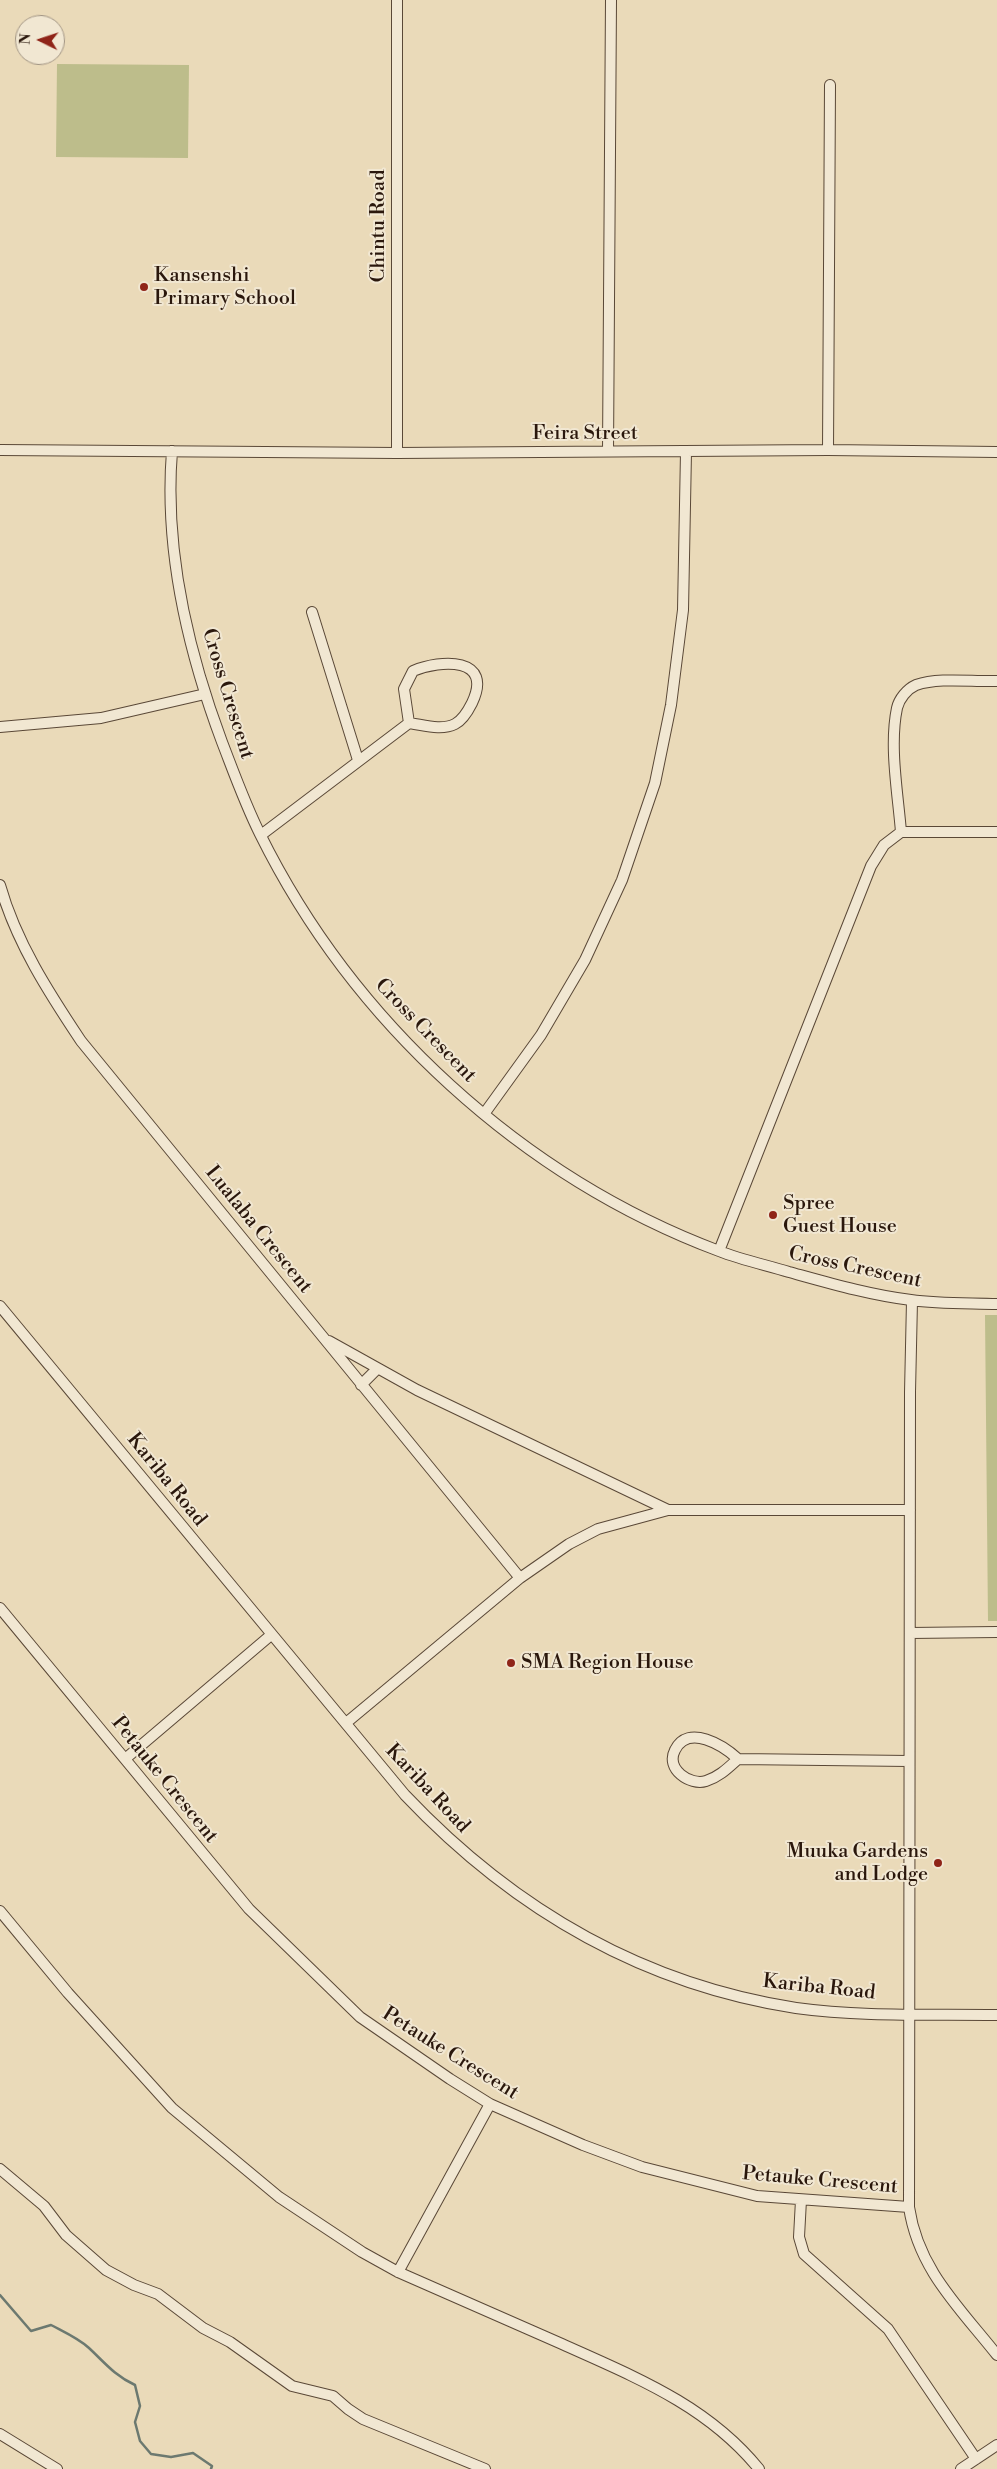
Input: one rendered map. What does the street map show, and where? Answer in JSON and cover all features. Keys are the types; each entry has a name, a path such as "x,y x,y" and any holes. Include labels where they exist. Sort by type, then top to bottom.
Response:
{"street":[{"name":"Chintu Road","path":"397,0 397,453"},
{"path":"608,450 611,0"},
{"path":"828,450 830,84"},
{"name":"Feira Street","path":"0,450 397,453 608,450 686,452 828,450 997,452"},
{"name":"Cross Crescent","path":"172,451 169,488 176,558 188,629 205,694 242,796 260,835 307,917 350,978 387,1022 438,1074 484,1114 580,1183 649,1219 719,1251 818,1280 912,1301 997,1304"},
{"path":"484,1114 541,1035 585,960 622,880 655,782 671,705 683,610 686,452"},
{"path":"312,612 358,760"},
{"path":"260,835 409,723 442,728 456,724 468,712 474,698 476,682 474,673 466,666 441,662 413,671 404,689 409,723"},
{"path":"901,832 895,753 897,708 903,695 915,686 937,682 997,681"},
{"path":"0,727 101,718 205,694"},
{"path":"719,1251 871,866 884,845 901,832 997,832"},
{"name":"Lualaba Crescent","path":"0,885 22,943 34,966 81,1041 520,1578"},
{"path":"909,2206 910,1392 912,1301"},
{"name":"Kariba Road","path":"0,1306 405,1795 442,1834 527,1903 607,1948 682,1979 763,2001 820,2010 908,2014 997,2015"},
{"path":"322,1336 377,1369 504,1433 668,1510"},
{"path":"361,1385 377,1369"},
{"path":"346,1724 520,1578 584,1536 605,1527 668,1510 910,1510"},
{"name":"Petauke Crescent","path":"0,1608 249,1909 334,1994 372,2026 490,2104 583,2145 642,2167 748,2194 801,2200 909,2206 918,2245 927,2264 997,2355"},
{"path":"910,1633 997,1632"},
{"path":"125,1759 271,1635"},
{"path":"738,1759 716,1777 704,1782 683,1777 676,1770 673,1761 674,1751 682,1742 693,1739 717,1742 738,1759 909,1761"},
{"path":"0,1911 68,1993 172,2108 279,2197 362,2252 398,2272 640,2380 691,2407 718,2426 759,2469"},
{"path":"398,2272 490,2104"},
{"path":"0,2169 25,2192 44,2206 66,2235 97,2263 126,2281 158,2294 203,2328 230,2342 292,2386 333,2396 348,2409 364,2418 485,2469"},
{"path":"801,2200 800,2244 804,2254 888,2329 976,2459"},
{"path":"0,2434 57,2469"},
{"path":"961,2469 997,2445"}],"green space":[{"path":"57,65 189,65 188,158 56,157"},
{"path":"985,1315 997,1315 997,1621 988,1621"}],"waterway":[{"path":"0,2295 31,2331 51,2325 71,2335 89,2348 116,2373 135,2385 140,2406 135,2422 140,2441 151,2454 171,2457 193,2453 212,2466 211,2469"}],"place":[{"name":"Kansenshi Primary School","path":"144,287"},
{"name":"Spree Guest House","path":"773,1215"},
{"name":"SMA Region House","path":"511,1663"},
{"name":"Muuka Gardens and Lodge","path":"938,1863"}]}
